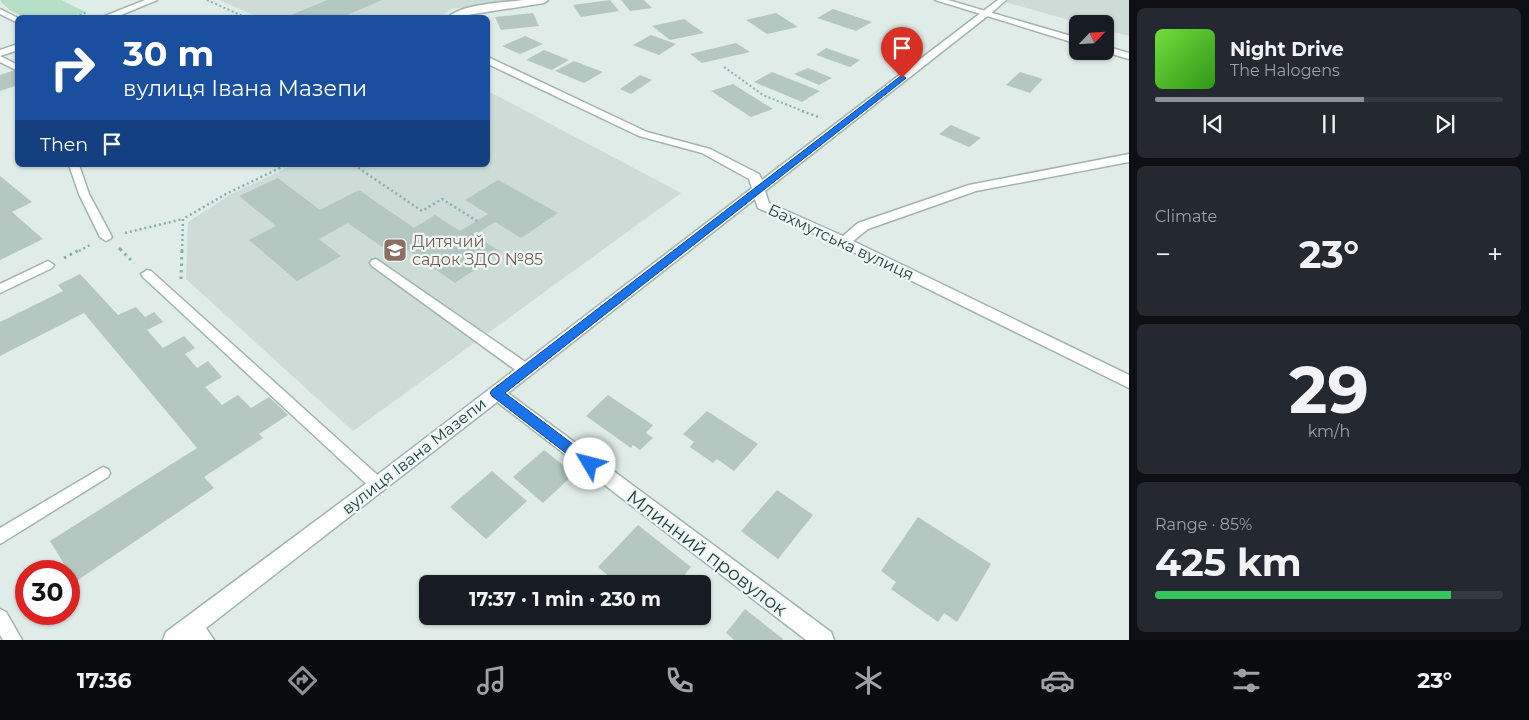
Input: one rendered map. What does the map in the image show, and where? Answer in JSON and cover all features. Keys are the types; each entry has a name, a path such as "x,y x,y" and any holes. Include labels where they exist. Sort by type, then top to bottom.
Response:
{"street":[{"path":"112,15 154,0"},
{"path":"454,15 465,11 544,0"},
{"path":"939,0 1069,38"},
{"name":"вулиця Івана Мазепи","path":"190,636 378,485 985,14"},
{"path":"1,53 15,49"},
{"path":"1114,52 1129,56"},
{"name":"Бахмутська вулиця","path":"490,61 643,134 706,150 755,177 762,205 844,242 1129,382"},
{"path":"844,242 863,226 973,188 1129,158"},
{"name":"Млинний провулок","path":"496,393 823,640"}],"lane":[{"path":"985,14 1002,0"},
{"path":"0,11 15,19"},
{"path":"1,53 15,66"},
{"path":"75,167 84,194 106,237"},
{"path":"376,264 526,370"},
{"path":"0,289 48,265"},
{"path":"147,274 378,485"},
{"path":"0,536 103,472"},
{"path":"0,618 13,640"}],"path":[{"path":"206,0 240,15"},
{"path":"724,67 763,95 840,126"},
{"path":"48,265 106,237 183,219 226,194 282,167"},
{"path":"357,167 422,211 442,200 477,221"},
{"path":"180,278 183,219"},
{"path":"106,237 147,274 180,278 188,285"}],"shaded area":[{"path":"219,0 519,0 452,9 442,15 254,15"},
{"path":"998,0 1129,0 1129,36 1114,32 1114,15 1069,15 1069,20"},
{"name":"Дитячий садок ЗДО №85","path":"490,92 681,193 353,431 186,279 188,222 230,195 288,167 490,167"}],"green space":[{"path":"0,0 61,0 86,12 76,15 21,15 8,8"}],"building":[{"path":"327,0 382,0 347,15 291,15"},
{"path":"610,0 619,11 581,17 573,5"},
{"path":"621,0 644,0 652,8 630,11"},
{"path":"833,9 872,22 856,31 817,18"},
{"path":"533,13 539,26 501,30 495,17"},
{"path":"776,13 798,27 767,34 746,20"},
{"path":"684,19 704,33 670,40 652,26"},
{"path":"651,35 676,44 659,55 633,45"},
{"path":"525,36 543,44 520,54 502,46"},
{"path":"736,43 750,52 702,63 690,54"},
{"path":"826,48 860,60 850,67 816,55"},
{"path":"544,50 569,60 552,70 526,60"},
{"path":"574,61 603,72 584,83 555,71"},
{"path":"808,68 832,78 819,85 794,74"},
{"path":"15,70 15,86 0,91 0,75"},
{"path":"772,72 820,91 802,102 754,82"},
{"path":"1020,72 1043,79 1030,93 1006,85"},
{"path":"640,75 652,80 631,94 620,89"},
{"path":"733,84 773,109 751,117 711,91"},
{"path":"951,125 981,138 969,147 939,134"},
{"path":"0,176 32,202 12,212 43,239 0,260"},
{"path":"278,178 320,210 359,190 414,228 435,215 460,231 488,214 465,200 498,180 558,213 521,238 495,222 474,235 501,252 455,283 393,240 382,247 348,223 319,239 341,256 297,281 249,240 276,226 239,196"},
{"path":"80,274 118,315 136,307 145,317 154,312 163,322 147,330 163,348 184,336 195,348 185,354 197,368 208,361 222,377 205,387 222,405 238,395 251,408 269,397 288,415 259,434 263,438 204,477 214,488 80,579 80,560 62,560 50,541 197,448 84,313 0,356 0,322 63,291 58,285"},
{"path":"608,395 653,425 646,433 653,438 640,450 633,445 631,448 586,416"},
{"path":"707,411 758,444 734,471 717,459 713,463 690,447 694,442 683,434"},
{"path":"544,450 574,474 543,503 513,477"},
{"path":"492,471 527,501 486,539 450,507"},
{"path":"777,490 813,515 778,559 741,531"},
{"path":"918,517 991,564 957,622 944,613 938,622 891,589 896,582 881,571"},
{"path":"638,525 691,567 684,575 607,575 598,567"},
{"path":"745,609 783,639 734,640 726,633"}],"place":[{"name":"Дитячий садок ЗДО №85","path":"395,250"}],"route":[{"path":"590,464 496,393 902,78"}]}
